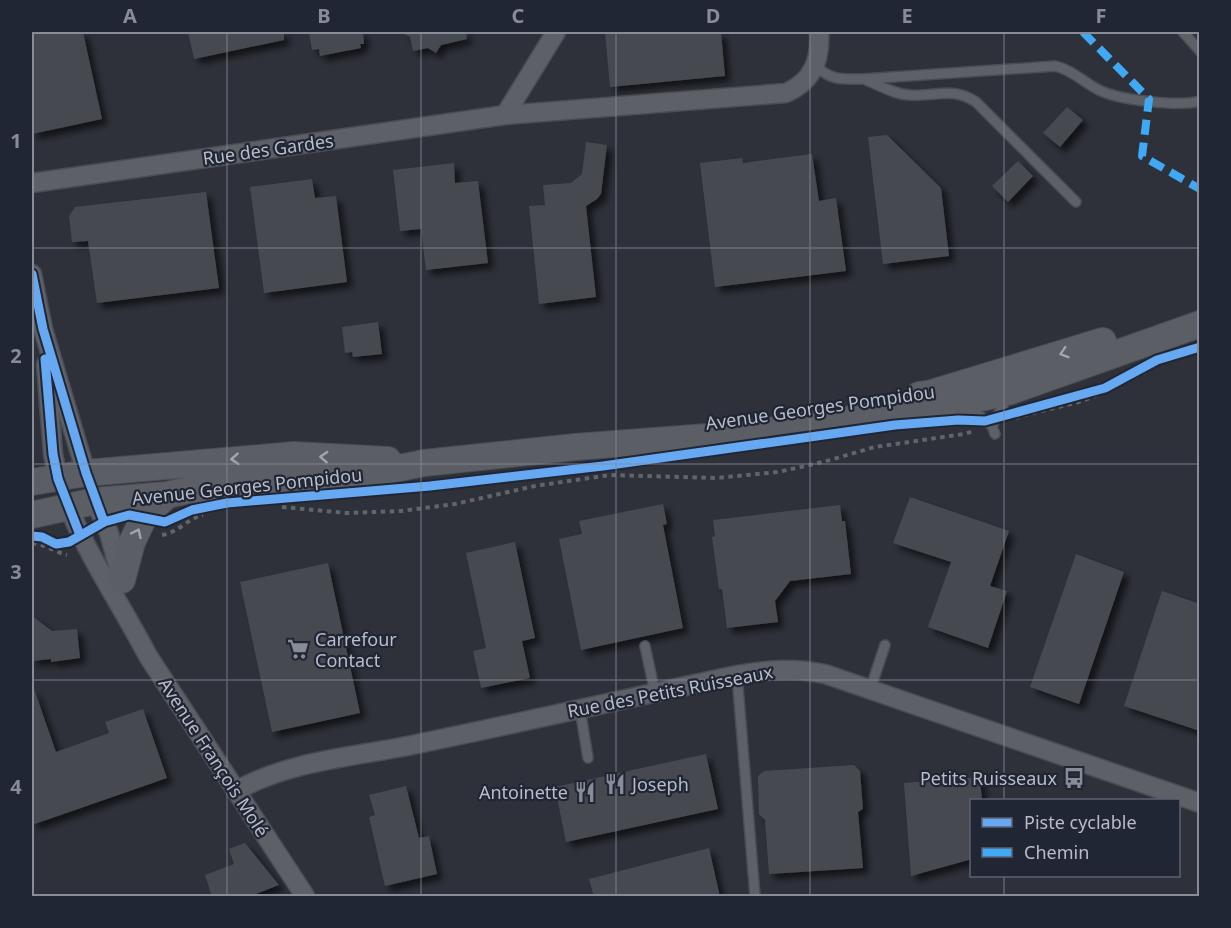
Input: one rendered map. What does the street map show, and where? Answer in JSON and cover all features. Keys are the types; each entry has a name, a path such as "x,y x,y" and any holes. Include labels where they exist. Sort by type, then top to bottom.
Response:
{"main road":[{"name":"Avenue Georges Pompidou","path":"575,447 720,422 932,393 1113,338 1200,308"},
{"name":"Avenue Georges Pompidou","path":"32,515 95,501 167,495 189,490 268,482 360,476 424,463 575,447 747,434 956,404 1011,391 1200,324"},
{"name":"Avenue Georges Pompidou","path":"32,482 86,474 294,455 424,463"},
{"path":"86,474 95,501"},
{"path":"58,479 69,508"},
{"path":"122,580 125,565 144,517 167,495"}],"street":[{"path":"505,115 556,32"},
{"path":"816,66 819,56 819,32"},
{"name":"Rue des Gardes","path":"32,183 505,115 776,95 786,93 803,83 816,66"},
{"path":"32,274 43,329 86,474"},
{"path":"43,329 52,454 58,479"},
{"name":"Avenue François Molé","path":"95,501 109,533 122,580 127,615"},
{"name":"Avenue François Molé","path":"69,508 84,542 148,656 305,897"},
{"name":"Rue des Petits Ruisseaux","path":"237,791 249,784 295,767 412,745 737,675 783,668 805,669 870,690 1200,803"}],"lane":[{"path":"1183,32 1200,51"},
{"path":"816,66 825,75 834,78 863,80 1055,66 1066,68 1102,92 1118,97 1162,102 1193,103 1200,101"},
{"path":"863,80 908,96 949,93 966,96 976,102 1076,202"},
{"path":"956,404 995,426 1011,391"},
{"path":"870,690 885,645"},
{"path":"645,646 655,693"},
{"path":"737,675 755,897"},
{"path":"580,709 588,758"}],"path":[{"path":"276,503 347,513 401,511 455,504 535,486 610,475 716,478 778,472 875,447 964,434 995,426 1105,388 1155,364"},
{"path":"603,466 614,464"},
{"path":"276,503 287,498"},
{"path":"138,529 150,535 164,535 174,532 208,510"},
{"path":"183,514 208,510"},
{"path":"32,536 42,537 56,544 84,542 80,554 67,555 32,543"}],"building":[{"path":"32,32 83,32 102,119 32,134"},
{"path":"188,32 284,32 284,40 194,59"},
{"path":"309,32 363,32 364,44 360,44 361,48 320,56 319,49 312,50"},
{"path":"401,32 466,32 467,39 441,45 436,53 428,48 413,51 410,37"},
{"path":"605,32 721,32 725,76 610,87"},
{"path":"1067,107 1083,120 1060,147 1043,133"},
{"path":"887,135 941,188 949,256 883,264 868,137"},
{"path":"586,142 607,145 601,194 586,206 596,297 539,304 529,206 545,205 543,185 571,183 582,174"},
{"path":"812,154 819,201 836,198 846,271 715,287 700,163 742,158 743,163"},
{"path":"1018,161 1033,176 1008,202 992,186"},
{"path":"454,163 455,183 478,181 488,263 426,270 421,229 400,231 393,170"},
{"path":"312,179 315,198 336,196 347,282 264,293 250,187"},
{"path":"206,192 219,288 97,303 88,241 72,242 69,216 75,207"},
{"path":"378,322 382,354 353,357 352,352 345,353 342,327"},
{"path":"910,497 1009,531 990,586 1007,591 988,648 928,627 951,562 893,543"},
{"path":"663,504 667,524 663,525 683,628 581,650 559,539 582,534 579,521"},
{"path":"840,505 842,521 845,521 851,574 790,581 775,601 778,622 727,628 712,537 715,536 713,520"},
{"path":"515,542 535,638 522,641 530,678 481,688 473,651 486,648 466,553"},
{"path":"1076,554 1124,572 1079,704 1030,687"},
{"path":"328,563 360,713 272,732 240,582"},
{"path":"1162,591 1200,604 1200,731 1124,706"},
{"path":"32,616 52,631 77,629 80,658 51,662 51,659 32,661"},
{"path":"32,689 34,689 56,752 109,733 105,722 143,709 167,778 32,825"},
{"path":"706,754 718,809 566,842 555,787"},
{"path":"854,765 860,771 863,809 858,812 863,868 769,874 765,820 759,814 758,776 764,771"},
{"path":"980,777 982,799 970,799 970,860 911,876 904,783"},
{"path":"406,786 419,838 429,836 437,874 385,886 369,817 375,815 369,795"},
{"path":"245,843 279,885 248,897 212,897 205,875 234,864 229,849"},
{"path":"709,848 720,897 594,897 589,879"}],"marked path":[{"path":"1083,32 1149,99 1142,156 1200,189"}],"cycle path":[{"path":"32,274 43,329 86,473 104,522"},
{"path":"32,536 42,537 56,544 69,542 104,522 129,515 165,522 192,510 227,503 430,486 603,466 895,425 958,420 985,421 1105,388 1157,360 1200,347"},
{"path":"45,359 53,454 58,479 80,535"}],"place":[{"name":"Carrefour Contact","path":"298,649"},
{"name":"Petits Ruisseaux","path":"1074,778"},
{"name":"Joseph","path":"615,784"},
{"name":"Antoinette","path":"585,792"}]}
